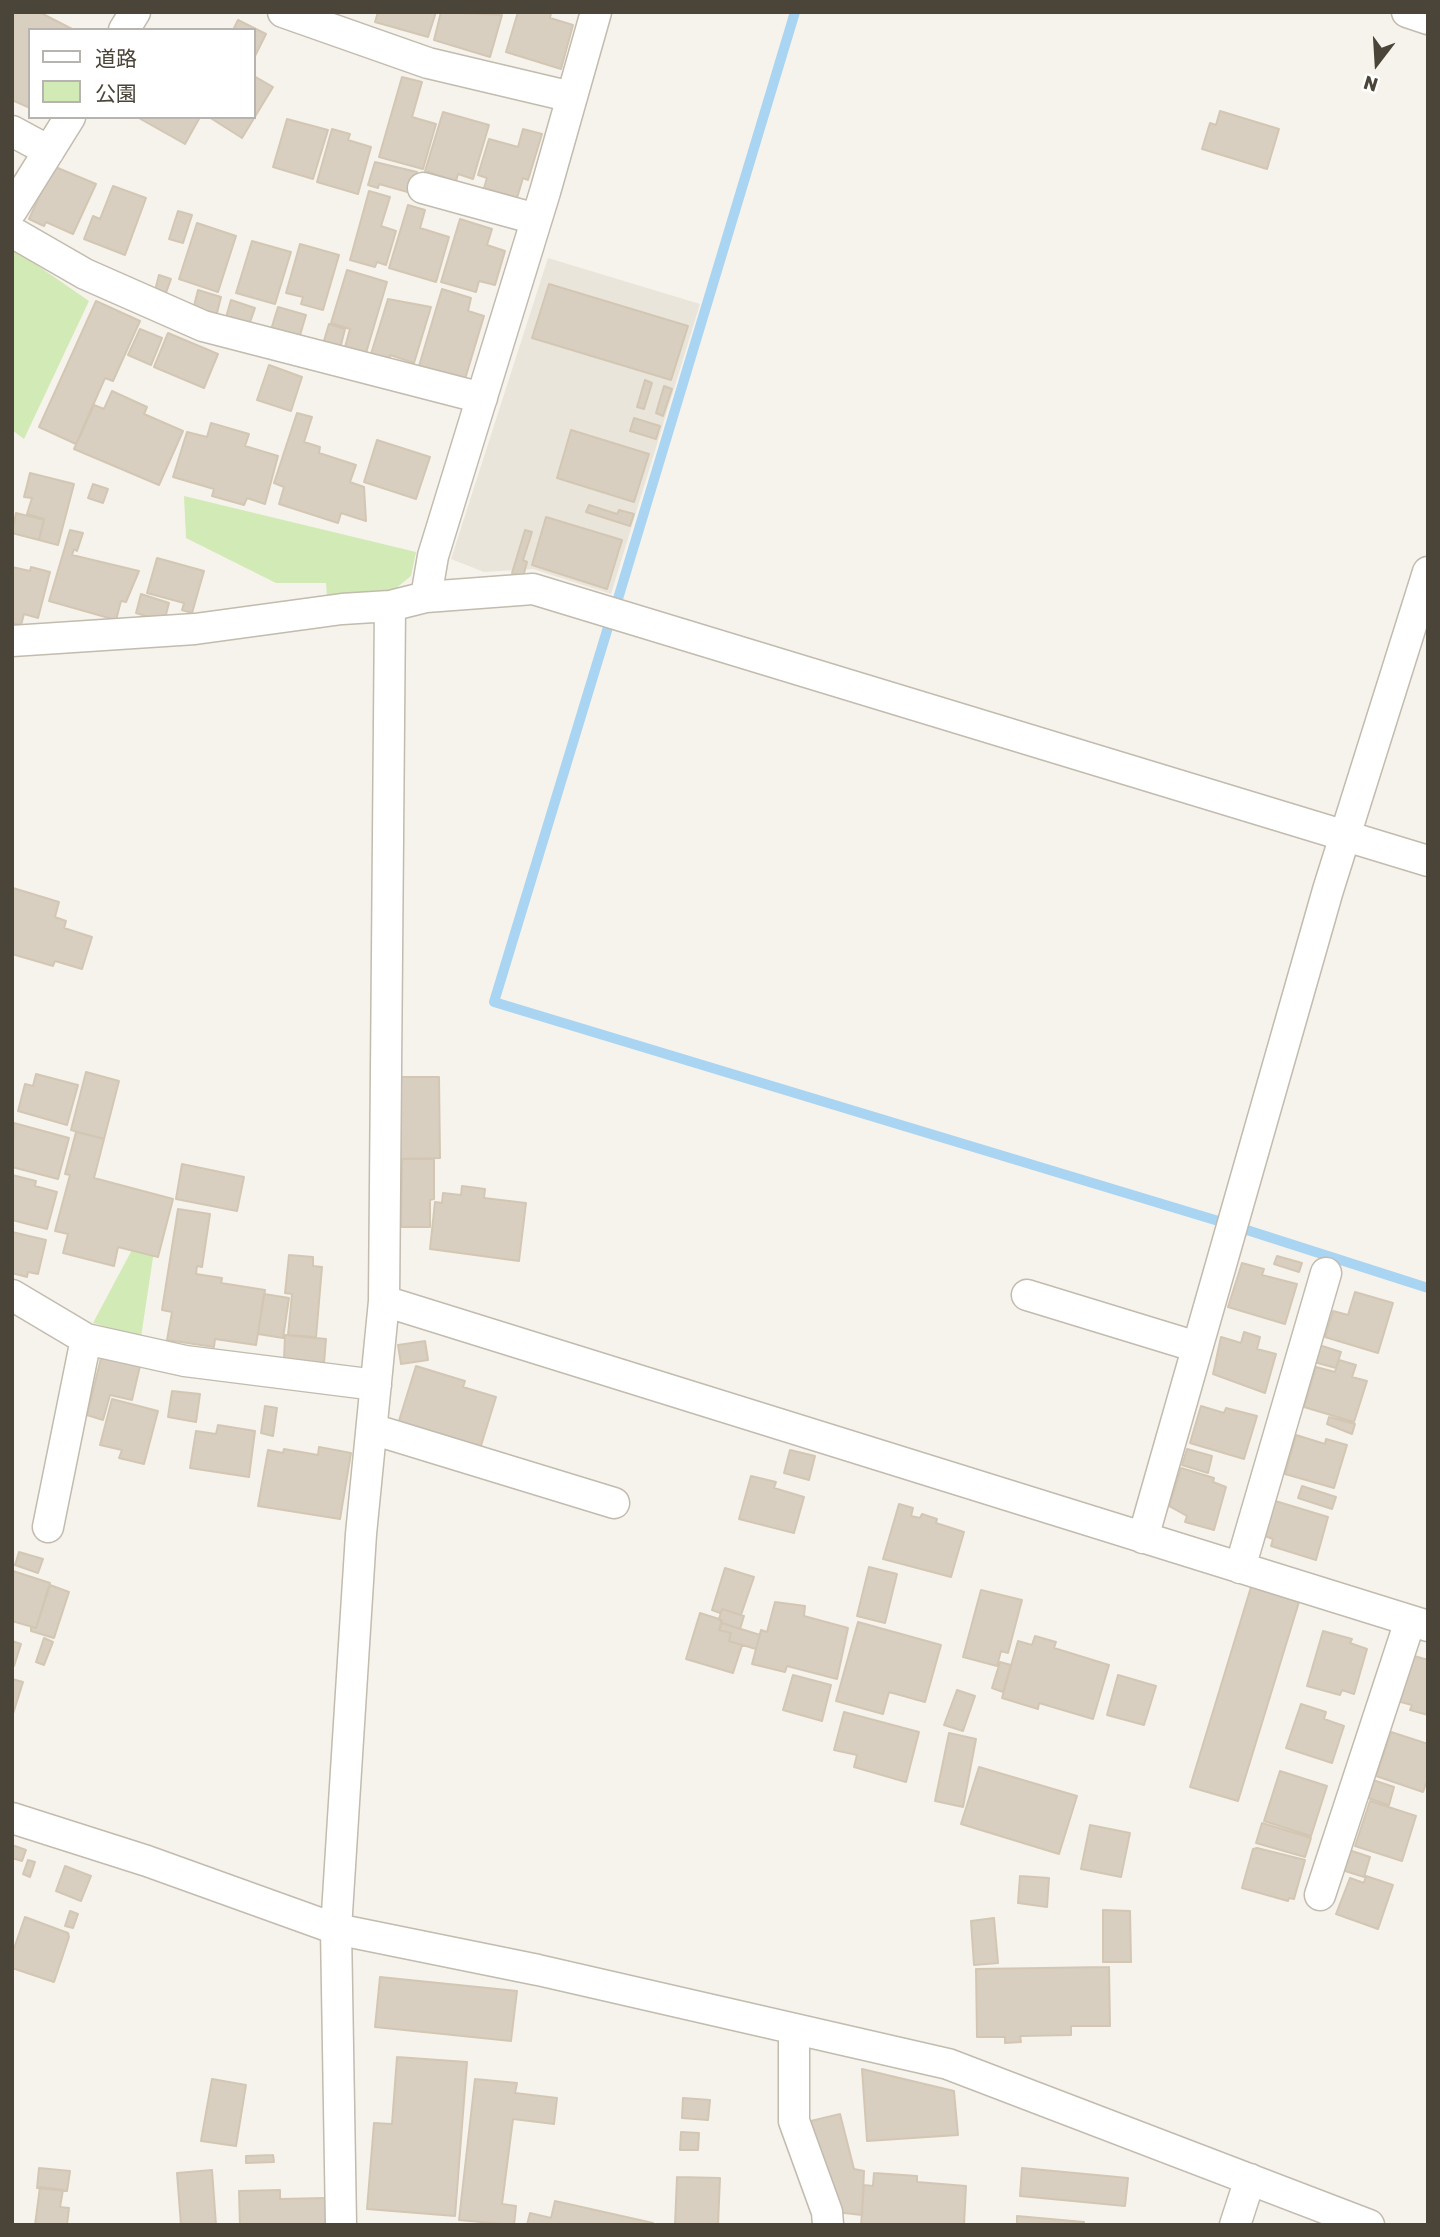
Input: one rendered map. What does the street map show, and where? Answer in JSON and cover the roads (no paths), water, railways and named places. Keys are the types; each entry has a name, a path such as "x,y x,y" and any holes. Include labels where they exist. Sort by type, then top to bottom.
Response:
{"street":[{"path":"125,28 135,12"},
{"path":"283,12 428,62 572,97"},
{"path":"426,597 433,556 596,12"},
{"path":"1407,12 1428,19"},
{"path":"12,210 69,119"},
{"path":"12,131 49,151"},
{"path":"423,188 536,219"},
{"path":"12,232 85,274 203,326 482,398"},
{"path":"1143,1538 1328,890 1428,572"},
{"path":"12,641 195,629 342,609 390,606 426,597 533,589 1428,861"},
{"path":"341,2225 336,1929 361,1534 384,1301 390,606"},
{"path":"1240,1568 1326,1273"},
{"path":"12,1295 86,1339 185,1361 376,1385"},
{"path":"1027,1295 1197,1347"},
{"path":"384,1301 1419,1623 1320,1895"},
{"path":"48,1527 86,1339"},
{"path":"372,1429 614,1503"},
{"path":"12,1818 147,1861 336,1929 538,1970 948,2064 1369,2225"},
{"path":"794,2029 794,2121 827,2213 828,2225"},
{"path":"1234,2225 1250,2179"}],"waterway":[{"path":"617,602 795,12"},
{"path":"609,624 494,1002 1225,1223 1428,1288"}]}
